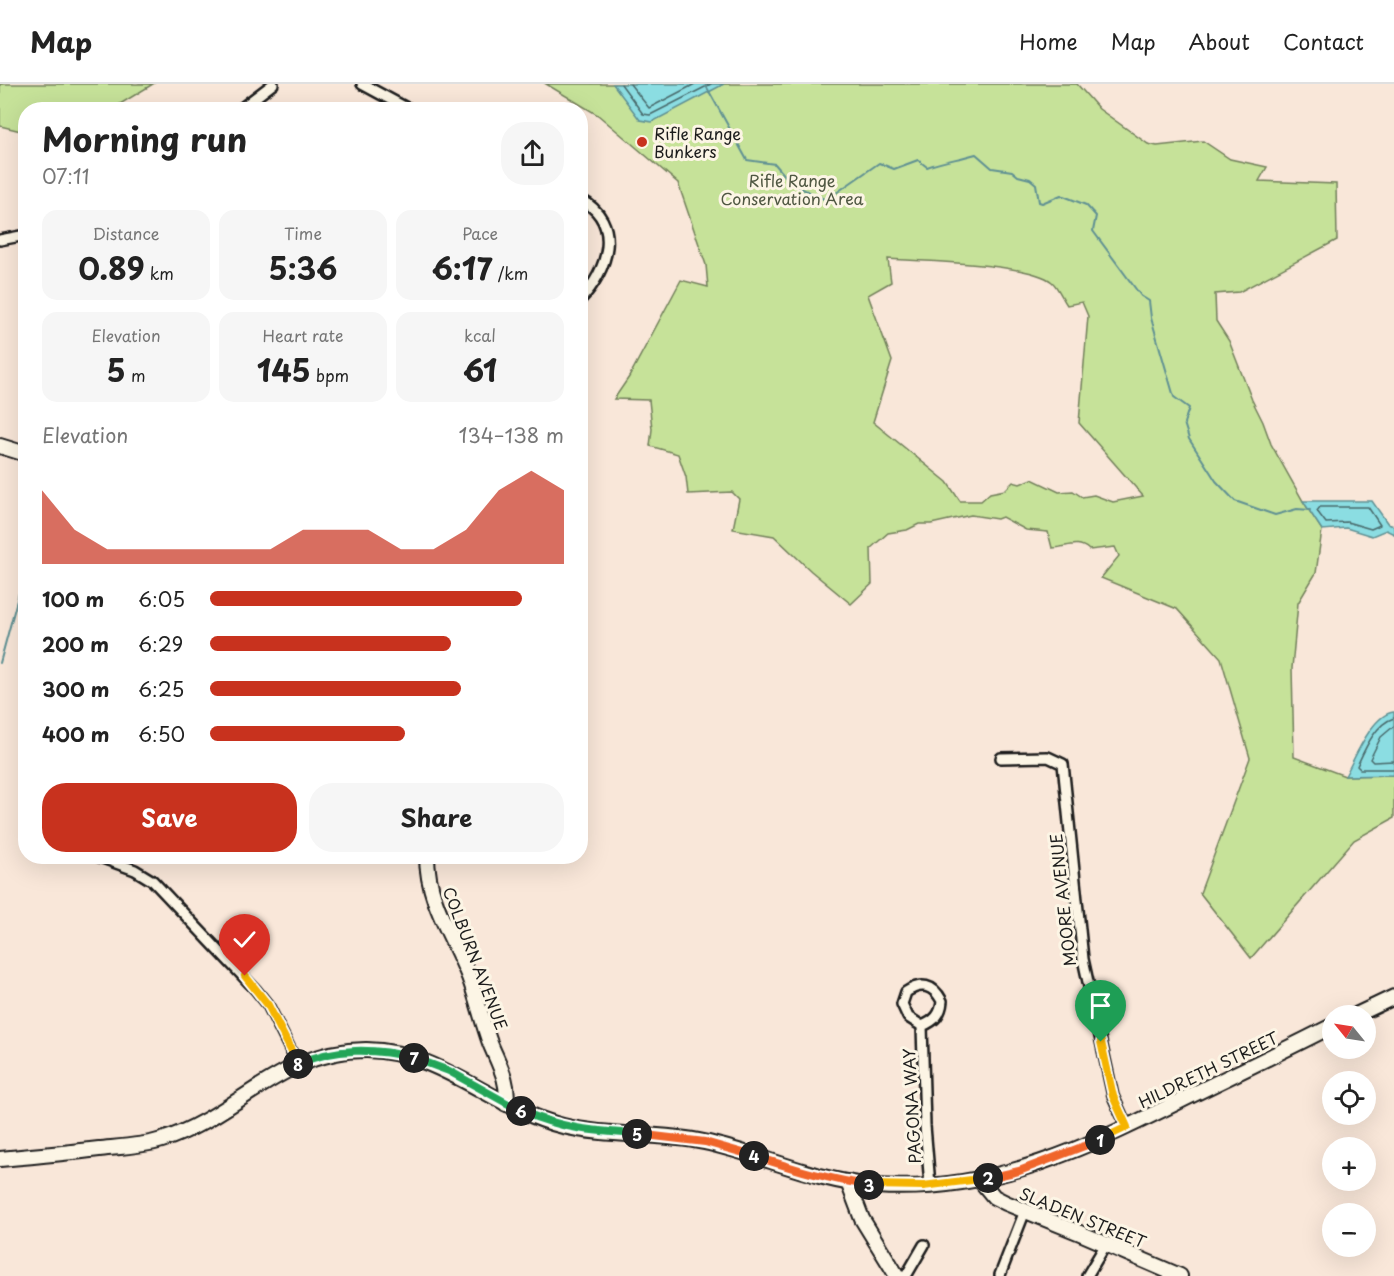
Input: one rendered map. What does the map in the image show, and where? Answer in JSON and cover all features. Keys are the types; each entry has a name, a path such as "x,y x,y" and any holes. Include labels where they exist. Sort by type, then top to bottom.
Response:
{"street":[{"path":"249,102 273,84"},
{"path":"362,84 395,102"},
{"path":"588,205 598,212 605,222 607,236 607,250 603,265 588,292"},
{"path":"0,240 18,237"},
{"path":"0,446 18,452"},
{"name":"MOORE AVENUE","path":"1001,758 1048,757 1063,764 1083,959 1113,1096 1127,1127"},
{"path":"119,864 135,870 153,881 245,976 268,1005 298,1065"},
{"name":"COLBURN AVENUE","path":"427,864 434,901 469,977 505,1079 508,1094 506,1104"},
{"name":"PAGONA WAY","path":"921,985 931,987 942,1000 937,1016 922,1026 908,1017 902,1004 906,992 921,985"},
{"path":"1376,1006 1394,997"},
{"name":"PAGONA WAY","path":"922,1026 925,1126 930,1185"},
{"name":"HILDRETH STREET","path":"0,1159 159,1141 199,1124 276,1075 298,1065 335,1052 367,1050 420,1059 449,1071 506,1104 549,1123 573,1128 705,1142 808,1174 848,1182 876,1186 930,1185 980,1180 1019,1171 1074,1151 1322,1031"},
{"name":"SLADEN STREET","path":"980,1180 994,1197 1180,1276"},
{"path":"848,1182 862,1219 897,1276"},
{"path":"1000,1275 1026,1211"},
{"path":"1087,1276 1106,1244"},
{"path":"906,1276 924,1245"}],"green space":[{"path":"0,84 153,84 123,102 18,102 18,130 0,126"},
{"name":"Rifle Range Conservation Area","path":"546,84 1077,84 1099,109 1148,144 1157,146 1203,141 1230,159 1267,167 1259,181 1336,184 1337,240 1239,292 1215,294 1216,321 1229,341 1271,444 1322,530 1316,573 1298,603 1292,668 1294,757 1345,776 1394,775 1394,818 1354,840 1251,958 1200,893 1250,758 1221,658 1177,609 1101,578 1119,556 1115,547 1089,550 1076,545 1052,548 1048,532 1026,530 1002,517 997,519 971,515 931,524 919,524 907,530 888,533 871,548 872,584 851,604 774,536 733,529 739,499 732,492 688,494 686,477 678,454 650,446 652,429 649,400 614,399 629,377 681,280 708,287 706,265 678,183 588,109 588,102 576,102","holes":["888,259 974,264 1040,276 1052,282 1067,305 1082,302 1088,316 1079,423 1143,496 1113,502 1094,495 1082,497 1073,491 1059,492 1032,479 1020,484 1013,482 1005,490 990,493 981,501 960,501 947,482 873,422 892,361 868,295 891,282"]}],"water":[{"path":"613,84 724,84 652,122 640,120"},
{"path":"1303,501 1372,501 1388,524 1394,526 1394,534 1386,530 1372,536 1346,528 1322,530"},
{"path":"1394,712 1394,775 1345,776 1371,728 1378,720"}],"waterway":[{"path":"705,84 747,160 775,164 792,184 826,200 879,163 894,169 918,160 927,167 976,154 992,168 1012,171 1018,176 1030,179 1036,184 1039,202 1042,203 1061,195 1086,205 1096,216 1093,231 1141,296 1149,301 1151,318 1174,397 1189,408 1184,423 1189,439 1216,481 1235,501 1275,515 1297,509 1310,510"},
{"path":"0,663 18,597"}],"place":[{"name":"Rifle Range Bunkers","path":"642,142"}],"route":[{"path":"245,976 268,1005 298,1065 335,1052 367,1050 393,1053 420,1059 449,1071 511,1107 549,1123 573,1128 705,1142 808,1174 876,1186 923,1186 980,1180 1019,1171 1064,1155 1127,1127 1113,1096 1101,1042"}]}
